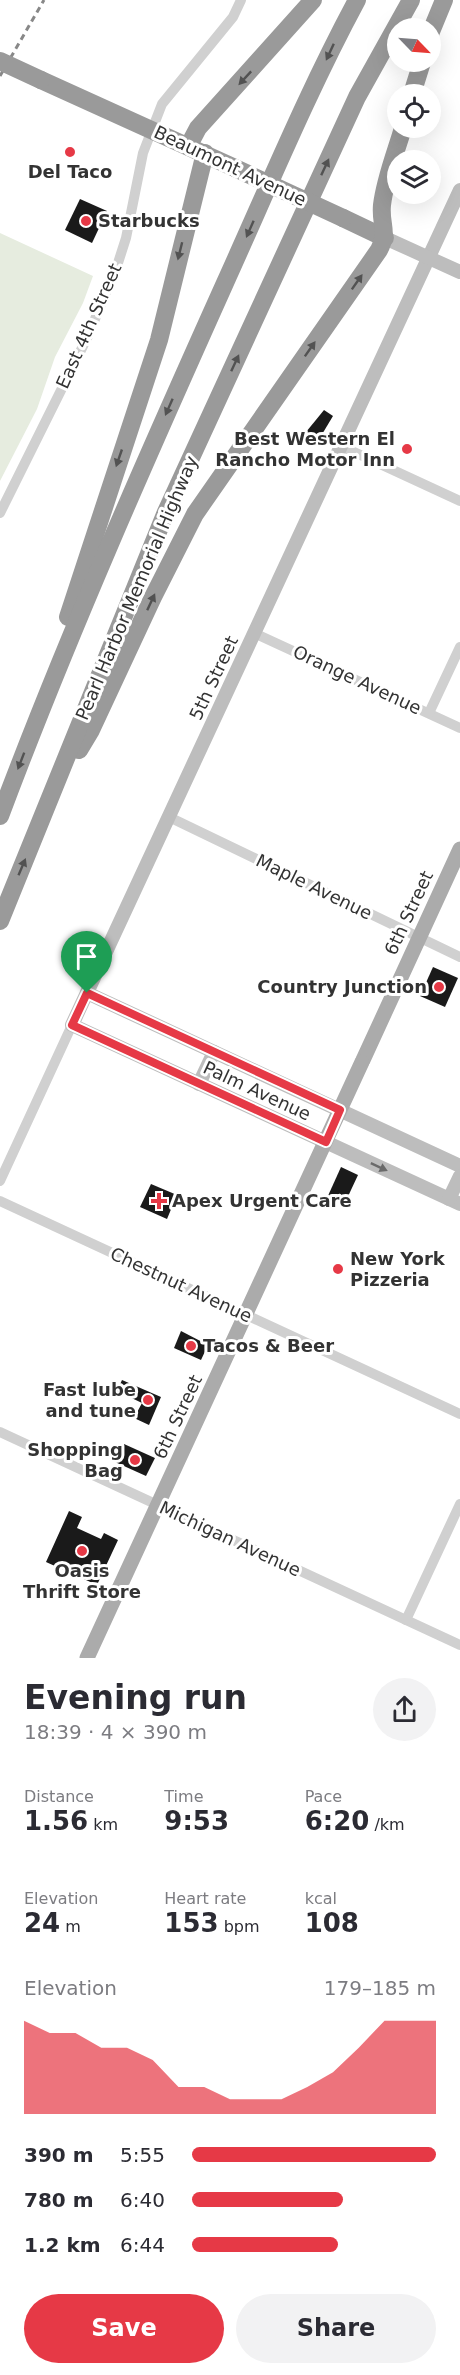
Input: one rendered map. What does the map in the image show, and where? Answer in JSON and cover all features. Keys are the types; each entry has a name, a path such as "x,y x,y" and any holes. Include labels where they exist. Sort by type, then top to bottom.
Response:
{"highway":[{"path":"36,721 90,544 159,340 197,149 198,128 313,0"},
{"path":"0,816 36,721 133,486 311,94 357,0"},
{"name":"Pearl Harbor Memorial Highway","path":"0,921 166,512 357,98 411,0"},
{"path":"437,18 444,0"},
{"name":"Beaumont Avenue","path":"0,61 197,149 385,238"},
{"path":"57,784 91,730 153,597 195,514 385,238 382,203 400,138"}],"main road":[{"name":"6th Street","path":"87,1658 460,849"}],"street":[{"name":"East 4th Street","path":"0,513 88,336 118,263 126,238 143,153 162,104 233,17 240,0"},
{"name":"5th Street","path":"0,1181 460,190"},
{"name":"Beaumont Avenue","path":"385,238 460,272"},
{"path":"341,446 460,501"},
{"name":"Orange Avenue","path":"254,633 460,728"},
{"path":"429,713 460,647"},
{"name":"Maple Avenue","path":"169,817 460,957"},
{"name":"Palm Avenue","path":"87,993 460,1166"},
{"name":"Palm Avenue","path":"72,1025 455,1202"},
{"path":"199,1084 214,1052"},
{"path":"455,1202 460,1176"},
{"name":"Chestnut Avenue","path":"0,1201 460,1414"},
{"name":"Michigan Avenue","path":"0,1432 460,1645"},
{"path":"406,1620 460,1504"}],"shaded area":[{"path":"0,233 93,276 83,303 55,357 37,409 0,481"}],"building":[{"name":"Starbucks","path":"80,199 107,211 92,243 65,230"},
{"path":"324,410 333,416 315,446 302,437"},
{"name":"Country Junction","path":"433,967 458,978 445,1007 420,996"},
{"path":"341,1167 358,1175 344,1205 327,1198"},
{"name":"Apex Urgent Care","path":"151,1184 177,1195 167,1219 140,1207"},
{"name":"Tacos & Beer","path":"181,1331 208,1345 201,1360 174,1348"},
{"name":"Fast lube and tune","path":"122,1380 161,1397 149,1425 134,1418 142,1403 117,1391"},
{"name":"Shopping Bag","path":"124,1444 155,1458 146,1476 115,1462"},
{"name":"Oasis Thrift Store","path":"69,1511 82,1517 77,1528 101,1539 104,1533 118,1540 97,1585 46,1562"}],"railway":[{"path":"0,76 44,0"}],"place":[{"name":"Del Taco","path":"70,152"},
{"name":"Starbucks","path":"86,221"},
{"name":"Best Western El Rancho Motor Inn","path":"407,449"},
{"name":"Country Junction","path":"439,987"},
{"name":"Apex Urgent Care","path":"159,1201"},
{"name":"New York Pizzeria","path":"338,1269"},
{"name":"Tacos & Beer","path":"191,1346"},
{"name":"Fast lube and tune","path":"148,1400"},
{"name":"Shopping Bag","path":"135,1460"},
{"name":"Oasis Thrift Store","path":"82,1551"}],"route":[{"path":"87,993 340,1110 326,1142 72,1025 87,993"}]}
